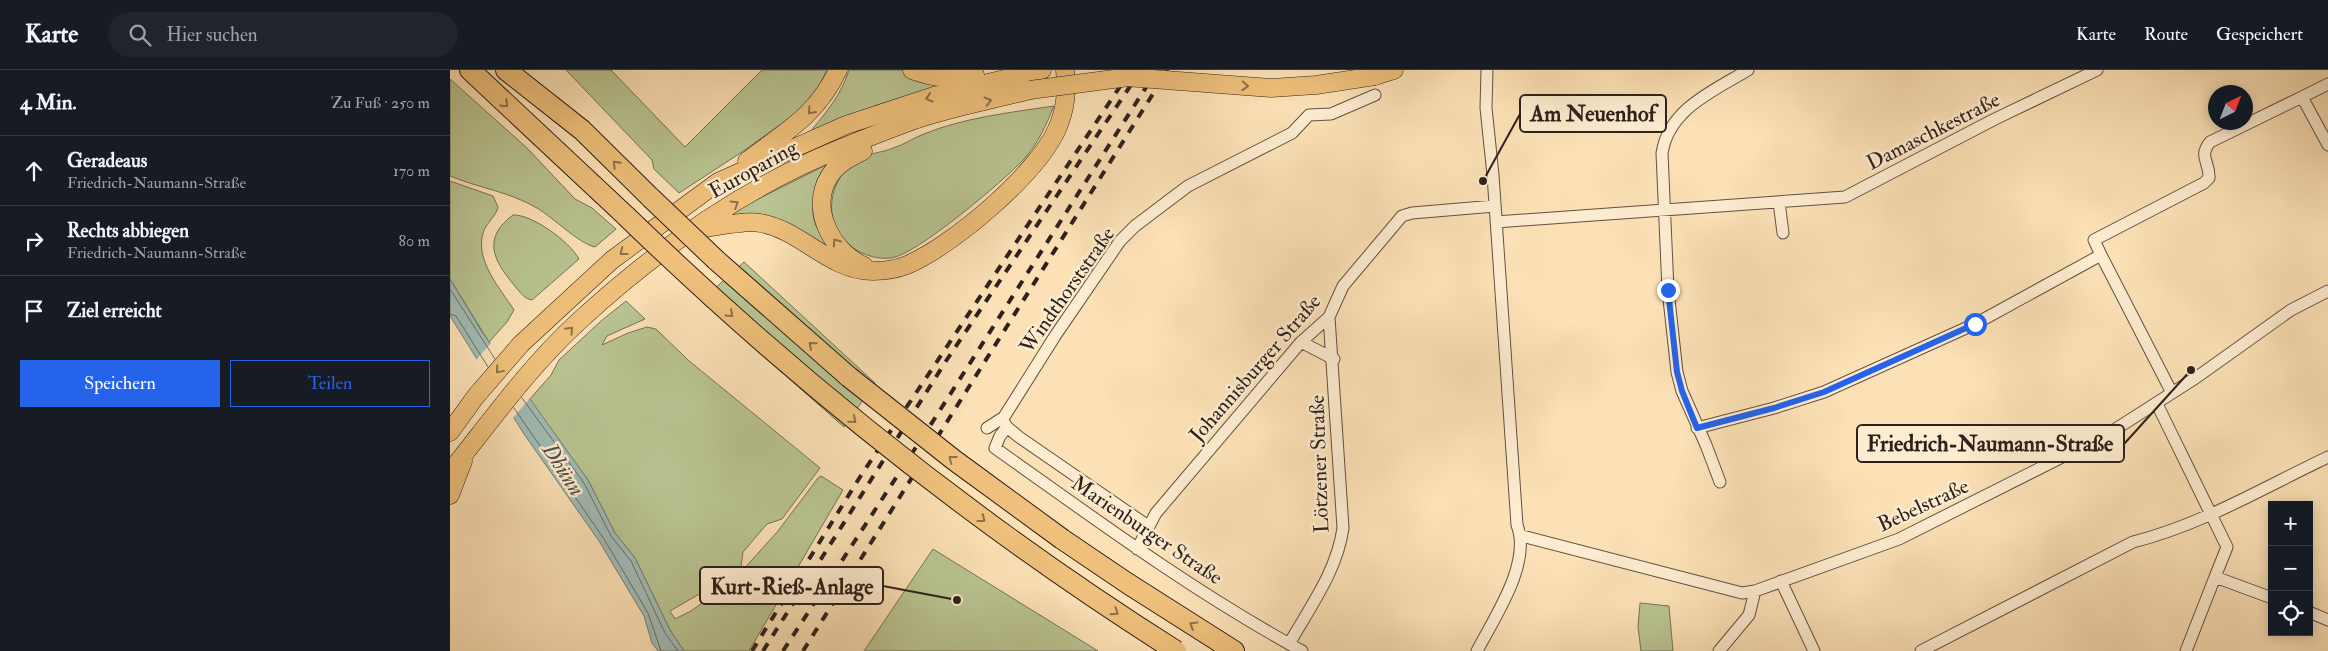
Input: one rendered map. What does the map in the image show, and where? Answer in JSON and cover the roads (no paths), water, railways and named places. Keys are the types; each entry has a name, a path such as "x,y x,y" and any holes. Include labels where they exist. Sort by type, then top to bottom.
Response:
{"highway":[{"path":"470,70 752,335 874,437 1001,534 1176,651"},
{"path":"506,70 582,130 651,198 782,319 849,377 954,460 1094,561 1234,651"},
{"path":"718,182 804,119 824,97 838,70"},
{"path":"912,70 944,78 958,78 994,71 1034,71"},
{"path":"694,230 758,222 785,231 852,270 874,271 904,266 920,259 976,219 1016,183 1041,155 1056,131 1064,110 1067,89 1066,70"},
{"name":"Europaring","path":"450,472 491,418 536,365 578,322 631,277 694,230 755,191 801,166 907,123 1030,90 1170,70"},
{"path":"1126,77 1271,88 1316,85 1375,76 1394,70"},
{"name":"Europaring","path":"452,428 476,396 521,344 612,260 718,182 846,125 934,96 1034,71"},
{"path":"874,271 856,263 838,248 826,229 821,208 824,190 833,172 844,161 882,143 907,123"},
{"path":"450,495 468,449"}],"street":[{"path":"1477,651 1504,601 1517,571 1522,536 1517,526 1495,206 1486,108 1487,70"},
{"path":"1720,482 1682,391 1674,354 1668,290 1662,153 1665,137 1670,126 1677,118 1698,100 1748,70"},
{"name":"Damaschkestraße","path":"1496,222 1845,198 1995,120 2097,70"},
{"path":"2172,393 2094,240 2204,183 2209,178 2209,170 2204,160 2204,149 2210,142 2233,129 2328,84"},
{"name":"Windthorststraße","path":"987,428 1005,422 1055,336 1120,241 1135,226 1188,186 1292,133 1309,115 1331,114 1376,95"},
{"path":"2302,96 2328,145"},
{"path":"1780,202 1783,233"},
{"name":"Johannisburger Straße","path":"1137,548 1148,526 1179,485 1301,342 1329,317 1343,286 1402,216 1412,213 1495,206"},
{"path":"1697,428 1774,408 1824,392 1975,324 2101,255"},
{"name":"Bebelstraße","path":"1522,536 1742,593 1755,591 1907,536 2108,434 2157,404 2291,310 2328,291"},
{"name":"Lötzener Straße","path":"1289,644 1322,589 1340,547 1343,528 1334,359 1329,317"},
{"path":"1301,342 1334,359"},
{"path":"2157,404 2227,547 2186,651"},
{"name":"Marienburger Straße","path":"1148,526 1005,422 995,448 1137,548 1218,602 1302,651"},
{"path":"1921,651 2133,542 2157,536 2211,513 2328,456"},
{"path":"2215,577 2268,597"},
{"path":"1781,581 1814,651"},
{"path":"1719,651 1749,615 1755,591"},
{"path":"2313,614 2328,620"}],"water":[{"name":"Dhünn","path":"450,279 482,332 588,480 615,533 635,558 670,630 684,651 658,651 652,643 644,616 599,541 524,434 450,316"}],"railway":[{"path":"752,651 860,477 1131,70"},
{"path":"763,651 946,361 1141,70"},
{"path":"783,651 935,418 1157,70"},
{"path":"803,651 1168,70"}],"place":[{"name":"Am Neuenhof","path":"1483,181"},
{"name":"Friedrich-Naumann-Straße","path":"2191,370"},
{"name":"Kurt-Rieß-Anlage","path":"957,600"}]}
